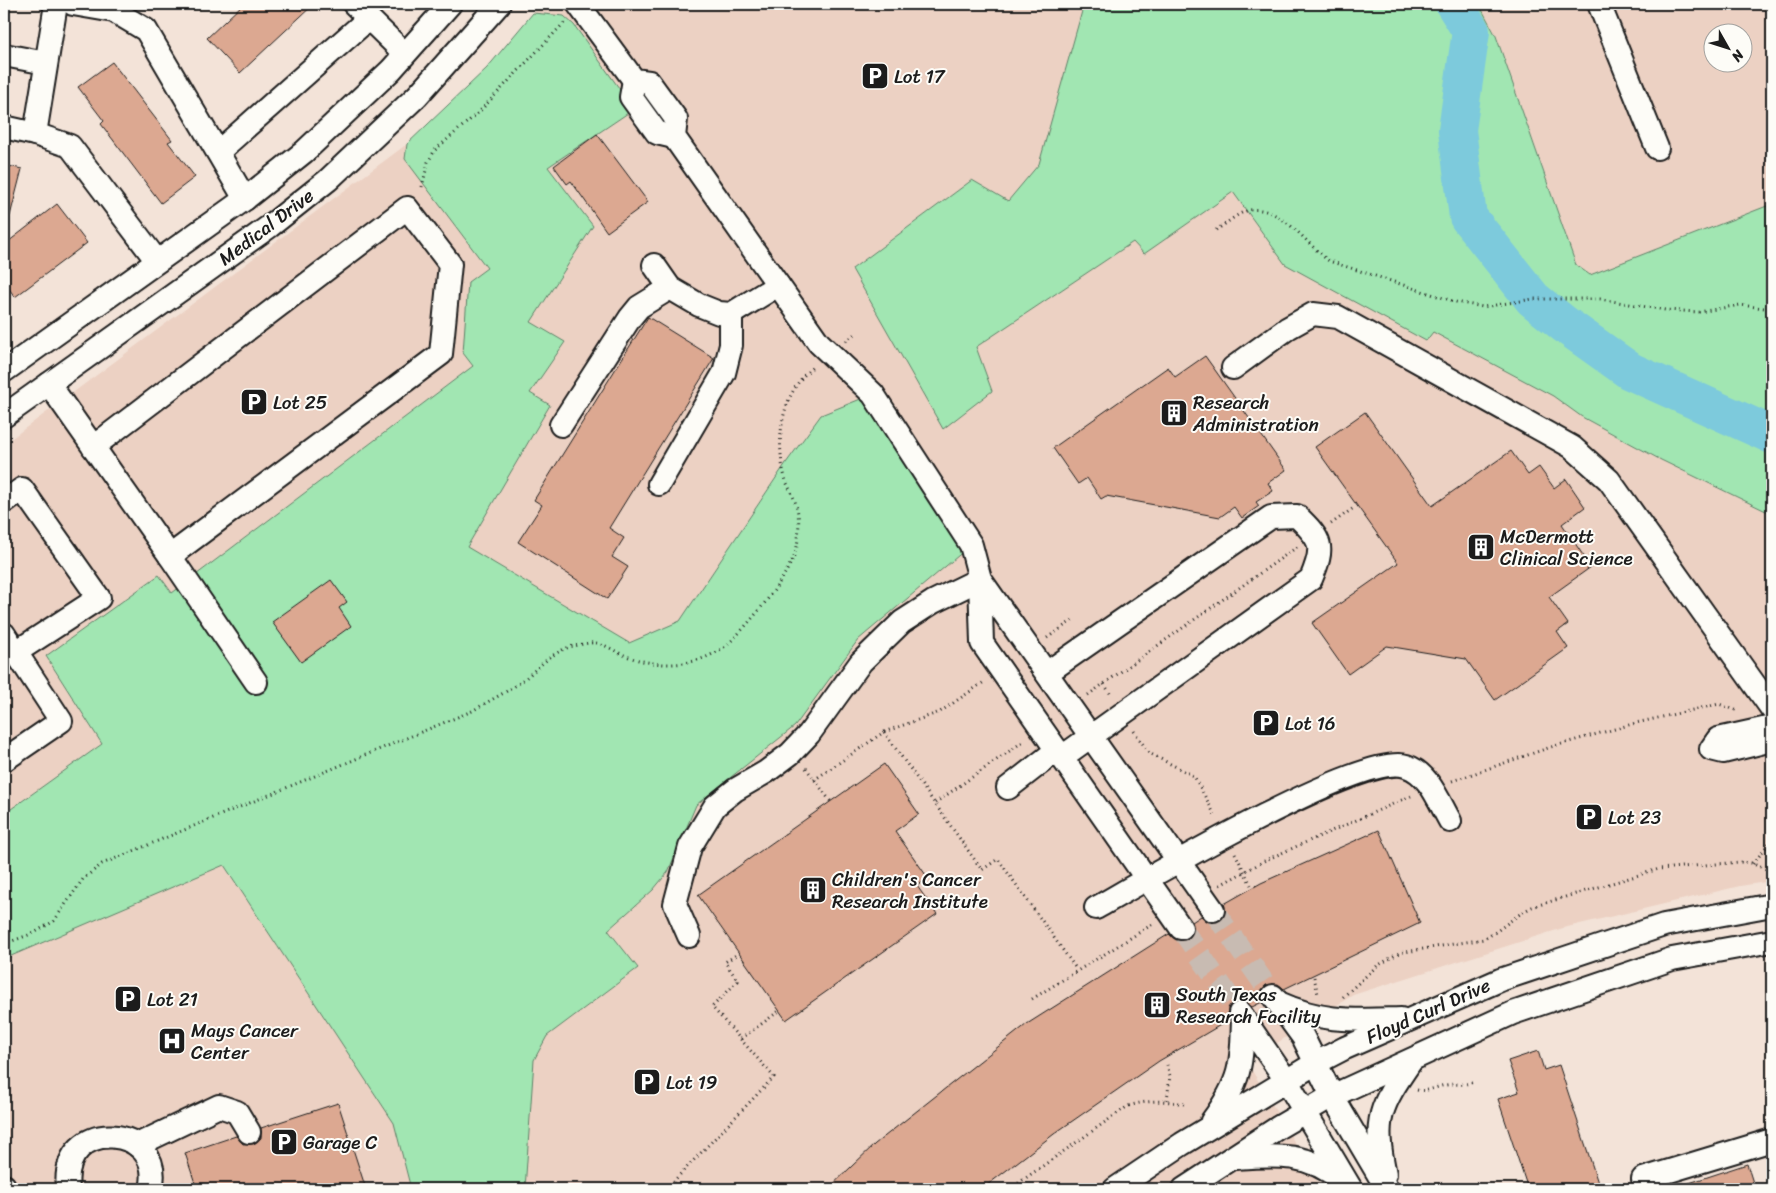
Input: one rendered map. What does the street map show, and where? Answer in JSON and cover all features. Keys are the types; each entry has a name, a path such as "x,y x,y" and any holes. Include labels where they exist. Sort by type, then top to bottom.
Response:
{"street":[{"path":"35,134 56,4"},
{"path":"74,4 114,11 146,30 245,199"},
{"name":"Medical Drive","path":"4,371 245,199 304,152 405,54 450,4"},
{"name":"Medical Drive","path":"4,416 270,226 328,180 417,96 500,4"},
{"path":"1599,4 1657,148"},
{"path":"218,152 362,11 405,54"},
{"path":"573,11 634,80 649,82 676,119 674,137 819,343 874,394 971,545 980,579 982,643 1181,928"},
{"path":"4,55 46,63"},
{"path":"4,127 35,134 70,146 157,261"},
{"path":"93,447 407,208 450,264 441,354 170,556"},
{"path":"654,265 670,288 698,305 719,313 731,314 778,285"},
{"path":"561,425 630,318 639,307 670,288"},
{"path":"659,484 724,373 731,345 731,314"},
{"path":"1233,368 1288,328 1313,314 1338,317 1572,447 1609,480 1770,726"},
{"path":"49,384 256,682"},
{"path":"4,502 22,489 99,598 10,643 61,721 4,760"},
{"path":"1008,788 1060,754 1092,736 1311,579 1321,557 1316,534 1297,516 1271,517 1048,672"},
{"path":"980,579 1032,649 1213,910"},
{"path":"689,936 675,904 690,847 715,806 735,790 766,772 790,754 809,734 862,662 902,622 933,602 980,579"},
{"path":"1096,908 1286,804 1378,767 1406,766 1426,780 1450,821"},
{"name":"Floyd Curl Drive","path":"1115,1189 1206,1129 1316,1063 1500,980 1664,925 1772,905"},
{"name":"Floyd Curl Drive","path":"1184,1189 1279,1127 1306,1113 1332,1096 1512,1012 1663,962 1772,941"},
{"path":"1388,1189 1332,1096 1303,1037 1276,999 1303,1014 1322,1018 1410,1020"},
{"path":"1206,1129 1228,1099 1238,1077 1242,1050 1242,1015 1286,1080 1350,1188"},
{"path":"1388,1189 1378,1141 1382,1111 1392,1089 1410,1061"},
{"path":"137,1144 219,1106 237,1112 249,1132"},
{"path":"68,1189 69,1164 76,1152 86,1143 98,1137 112,1135 125,1138 137,1144 146,1155 151,1167 151,1189"},
{"path":"1643,1179 1772,1140"},
{"path":"1233,1158 1279,1156 1305,1159 1329,1170 1350,1188"}],"path":[{"path":"422,187 428,162 435,150 478,113 573,11"},
{"path":"1216,230 1248,210 1266,210 1290,224 1312,248 1329,261 1456,302 1483,307 1533,299 1600,299 1665,310 1699,312 1740,305 1772,309"},
{"path":"4,944 34,932 54,921 83,879 102,864 472,711 518,684 556,654 571,647 597,643 654,665 701,660 727,645 760,608 789,568 797,548 798,524 796,505 786,480 781,455 784,408 795,384 856,332"},
{"path":"1072,707 1355,507"},
{"path":"1032,649 1073,620"},
{"path":"814,780 884,732 940,712 1001,670"},
{"path":"1104,684 1148,753 1194,776 1218,821"},
{"path":"1219,885 1301,844 1431,788 1551,747 1719,704 1759,719 1770,726"},
{"path":"936,803 1042,728"},
{"path":"884,732 982,870 998,859 1077,970"},
{"path":"805,767 830,802"},
{"path":"1753,864 1772,839"},
{"path":"1234,852 1251,885"},
{"path":"1342,998 1386,959 1399,954 1484,939 1497,933 1521,912 1532,907 1659,869 1740,862 1753,864 1772,872"},
{"path":"1032,999 1160,919"},
{"path":"666,1189 774,1076 712,1007 738,981 725,962 739,953"},
{"path":"1314,977 1319,991 1318,1000"},
{"path":"741,1039 779,1011"},
{"path":"1167,1065 1170,1076 1167,1100"},
{"path":"1411,1090 1424,1092 1447,1084 1462,1086 1474,1082"},
{"path":"1010,1189 1128,1106 1146,1100 1167,1100 1184,1104"}],"shaded area":[{"path":"541,4 1339,4 1582,417 1661,460 1772,514 1772,881 1740,886 1563,928 1353,995 1247,1062 1322,1189 4,1189 4,444 407,144 487,68"},
{"path":"1479,4 1772,4 1772,294 1609,288 1576,265 1496,36"}],"green space":[{"path":"1084,4 1479,4 1496,36 1576,265 1590,275 1772,204 1772,514 1661,460 1582,417 1553,396 1433,332 1426,341 1285,264 1233,192 1144,254 1133,242 976,347 992,391 943,429 852,269 972,180 1008,201 1039,164"},
{"path":"533,13 564,16 574,25 634,109 548,167 593,226 531,322 565,342 530,393 550,405 467,547 629,643 680,621 786,463 821,415 873,394 971,545 858,640 795,726 696,805 668,872 653,890 608,930 638,968 547,1036 534,1060 525,1189 411,1189 394,1123 224,865 4,959 4,814 102,744 46,656 159,575 172,593 473,366 463,353 468,282 487,268 405,159 407,144 487,68"}],"building":[{"path":"243,4 314,4 240,73 207,38"},
{"path":"112,62 172,140 168,142 195,177 161,203 101,124 104,121 78,87"},
{"path":"597,134 648,202 607,232 571,181 567,184 554,166"},
{"path":"4,165 22,169 10,216 4,216"},
{"path":"57,204 87,243 15,297 4,282 4,245"},
{"path":"648,317 714,358 609,528 624,538 612,557 628,567 607,599 518,542 542,505 534,500"},
{"name":"Research Administration","path":"1205,356 1286,470 1268,483 1273,491 1256,502 1259,506 1242,518 1234,507 1220,517 1106,496 1101,499 1087,478 1078,484 1053,448 1168,367 1175,377"},
{"name":"McDermott Clinical Science","path":"1365,412 1432,506 1511,451 1528,475 1539,467 1554,488 1566,479 1585,507 1562,524 1591,567 1549,597 1568,624 1557,632 1568,648 1495,700 1466,659 1387,646 1348,674 1312,623 1398,563 1315,447"},
{"path":"331,580 347,602 339,608 351,626 301,662 272,622"},
{"name":"Children's Cancer Research Institute","path":"884,764 919,814 895,831 928,878 917,886 937,914 786,1020 698,895"},
{"name":"South Texas Research Facility","path":"1379,830 1420,923 1284,989 1278,984 1266,985 1261,991 1262,1002 1252,1007 1245,1001 1233,1002 1228,1008 1229,1020 1159,1061 1058,1131 982,1189 828,1189 875,1144 1027,1024 1169,934 1176,940 1188,939 1193,933 1192,922 1201,916 1208,922 1220,921 1225,915 1224,904 1261,883"},
{"path":"1538,1051 1544,1070 1559,1065 1600,1189 1528,1189 1498,1099 1519,1092 1508,1061"},
{"name":"Garage C","path":"338,1103 366,1189 197,1189 185,1153 236,1136 243,1144 255,1143 261,1138 261,1128"},
{"path":"1747,1164 1755,1189 1680,1189 1680,1186"}],"waterway":[{"path":"1454,4 1471,31 1457,130 1468,217 1533,299 1564,324 1630,371 1772,435"}],"tunnel":[{"path":"1213,910 1273,996"},
{"path":"1181,928 1240,1013"}],"place":[{"name":"Lot 17","path":"875,76"},
{"name":"Lot 25","path":"254,402"},
{"name":"Research Administration","path":"1174,413"},
{"name":"McDermott Clinical Science","path":"1481,547"},
{"name":"Lot 16","path":"1266,723"},
{"name":"Lot 23","path":"1589,817"},
{"name":"Children's Cancer Research Institute","path":"813,890"},
{"name":"Lot 21","path":"128,999"},
{"name":"South Texas Research Facility","path":"1157,1005"},
{"name":"Mays Cancer Center","path":"172,1041"},
{"name":"Lot 19","path":"647,1082"},
{"name":"Garage C","path":"284,1142"}]}
